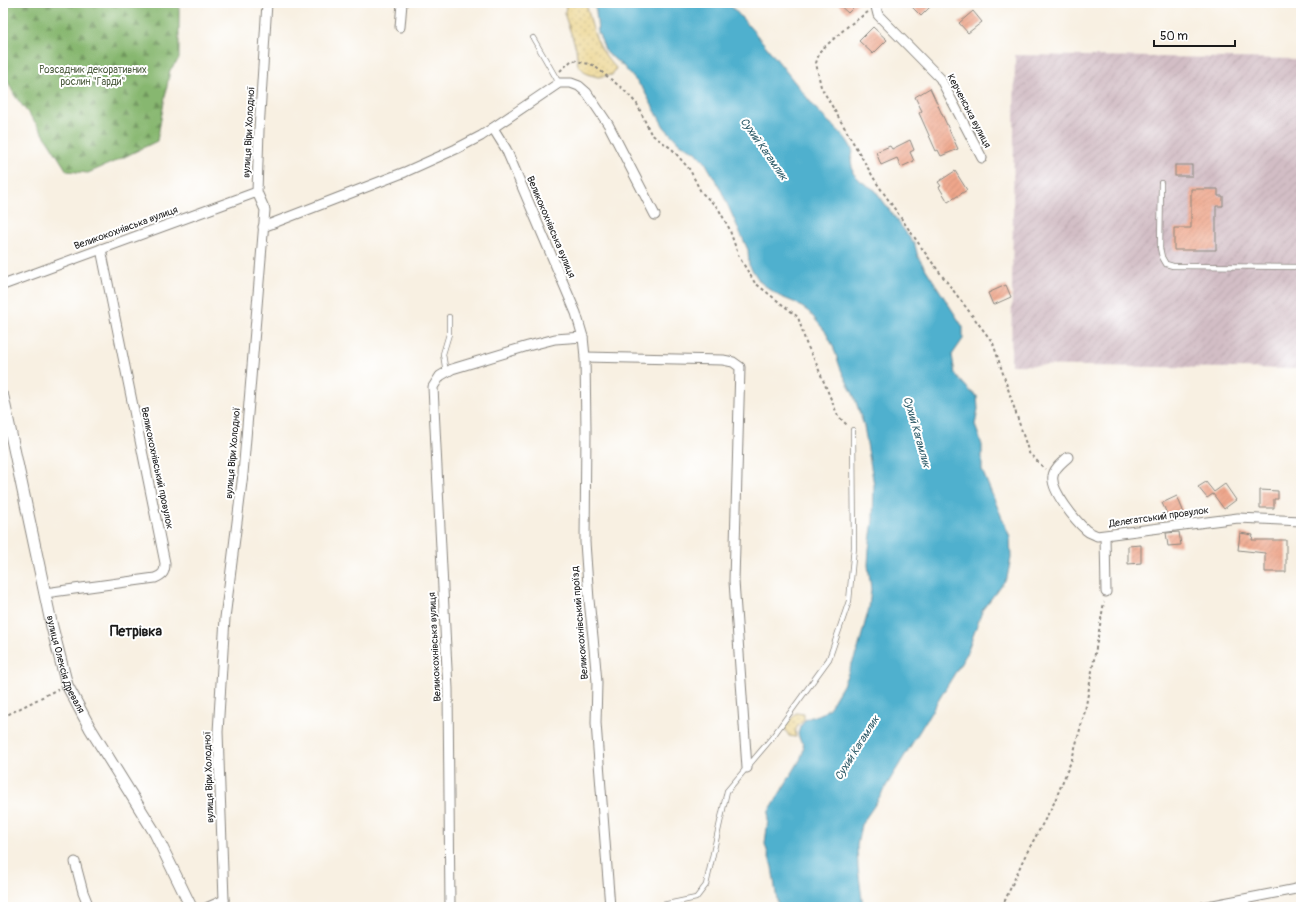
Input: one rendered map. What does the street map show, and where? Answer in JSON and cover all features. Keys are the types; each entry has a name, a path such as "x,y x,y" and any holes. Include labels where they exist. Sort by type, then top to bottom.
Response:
{"street":[{"name":"вулиця Віри Холодної","path":"223,903 218,732 225,618 243,474 265,210 257,192 259,130 267,3"},
{"path":"400,27 402,3"},
{"name":"Керченська вулиця","path":"877,5 878,15 940,78 982,158"},
{"path":"263,227 432,161 475,140 557,79 579,86 587,93 608,124 656,215"},
{"name":"Великокохнівська вулиця","path":"493,128 506,148 576,314 583,337"},
{"name":"Великокохнівська вулиця","path":"3,285 257,192"},
{"name":"Великокохнівський провулок","path":"45,593 155,578 162,575 165,570 165,563 101,249"},
{"path":"446,373 452,369 528,346 555,339 583,337"},
{"name":"Великокохнівський проїзд","path":"583,337 585,357 586,431 585,542 594,652 596,723 610,907"},
{"path":"585,357 723,360 733,362 740,367 734,581 747,768"},
{"name":"Великокохнівська вулиця","path":"446,373 440,376 433,387 448,689 450,907"},
{"name":"вулиця Олексія Древаля","path":"3,397 52,627 66,685 90,728 155,833 191,907"},
{"path":"1052,476 1057,468 1068,457"},
{"name":"Делегатський провулок","path":"1052,476 1054,485 1064,504 1087,531 1097,536 1238,518 1301,520"},
{"path":"1105,536 1106,592"},
{"path":"75,862 83,892 89,907"},
{"path":"1203,907 1301,888"},
{"path":"208,907 223,903"}],"lane":[{"path":"533,38 557,79"},
{"path":"1161,183 1160,248 1162,257 1166,264 1173,266 1301,267"},
{"path":"446,373 444,354 449,334 449,317"},
{"path":"653,907 696,898 706,886 728,792 829,659 850,601 854,547 853,430"}],"path":[{"path":"877,5 848,26 820,51 816,63 821,87 876,182 928,257 993,343 1029,453 1052,476"},
{"path":"557,79 572,60 593,65 623,89 636,104 651,134 672,149 690,170 701,192 718,208 729,228 739,257 755,283 798,317 806,343 838,416 853,430"},
{"path":"1002,907 1024,858 1054,803 1072,759 1085,711 1106,592"},
{"path":"3,717 66,685"}],"shaded area":[{"path":"1015,55 1301,59 1301,369 1011,365"}],"green space":[{"name":"Розсадник декоративних рослин \"Гарди\"","path":"3,3 179,3 179,59 170,70 157,141 88,173 67,171 41,130 15,96 3,72"}],"sand":[{"path":"566,3 586,3 596,38 604,53 616,68 612,75 598,77 587,74 578,65 576,48 565,16"},
{"path":"796,713 804,714 804,720 797,727 796,737 789,736 784,728"}],"water":[{"name":"Сухий Кагамлик","path":"593,3 728,3 763,43 818,111 847,140 853,152 851,160 853,173 862,182 875,190 915,245 918,257 963,327 963,339 952,355 955,374 970,391 977,396 978,409 975,425 982,445 982,470 1010,537 1011,558 1007,578 983,609 966,655 861,825 857,846 863,907 778,907 772,867 765,844 769,811 800,760 804,749 798,734 800,727 806,719 823,713 830,707 843,685 858,649 869,608 871,589 868,565 873,520 874,485 864,426 854,396 841,370 833,346 825,331 809,312 796,303 779,296 760,282 749,265 748,250 720,188 705,162 696,152 680,144 664,127 643,89 624,67 606,52 598,32 596,11"}],"building":[{"path":"837,3 858,3 848,13"},
{"path":"908,3 934,3 921,16"},
{"path":"973,11 982,22 968,33 959,23"},
{"path":"873,27 887,40 873,54 859,41"},
{"path":"930,88 958,149 941,156 938,150 936,151 919,113 922,111 915,97"},
{"path":"910,140 914,150 910,152 914,161 901,167 897,158 881,165 876,152 890,146 892,149"},
{"path":"1175,165 1192,165 1192,176 1175,176"},
{"path":"955,171 967,190 948,202 939,187 941,186 938,182"},
{"path":"1191,189 1218,189 1218,196 1223,196 1223,206 1216,206 1216,250 1174,250 1174,228 1191,228"},
{"path":"1006,285 1011,297 993,305 988,293"},
{"path":"1206,482 1214,492 1225,484 1236,500 1224,509 1213,494 1207,498 1198,487"},
{"path":"1260,490 1278,491 1278,499 1274,499 1274,508 1260,508"},
{"path":"1177,496 1184,513 1170,520 1162,503"},
{"path":"1179,532 1181,545 1168,546 1166,533"},
{"path":"1240,533 1253,535 1252,540 1286,540 1286,572 1265,572 1265,553 1238,550"},
{"path":"1141,545 1141,563 1128,564 1128,546"}],"district":[{"name":"Петрівка","path":"136,631"}]}
